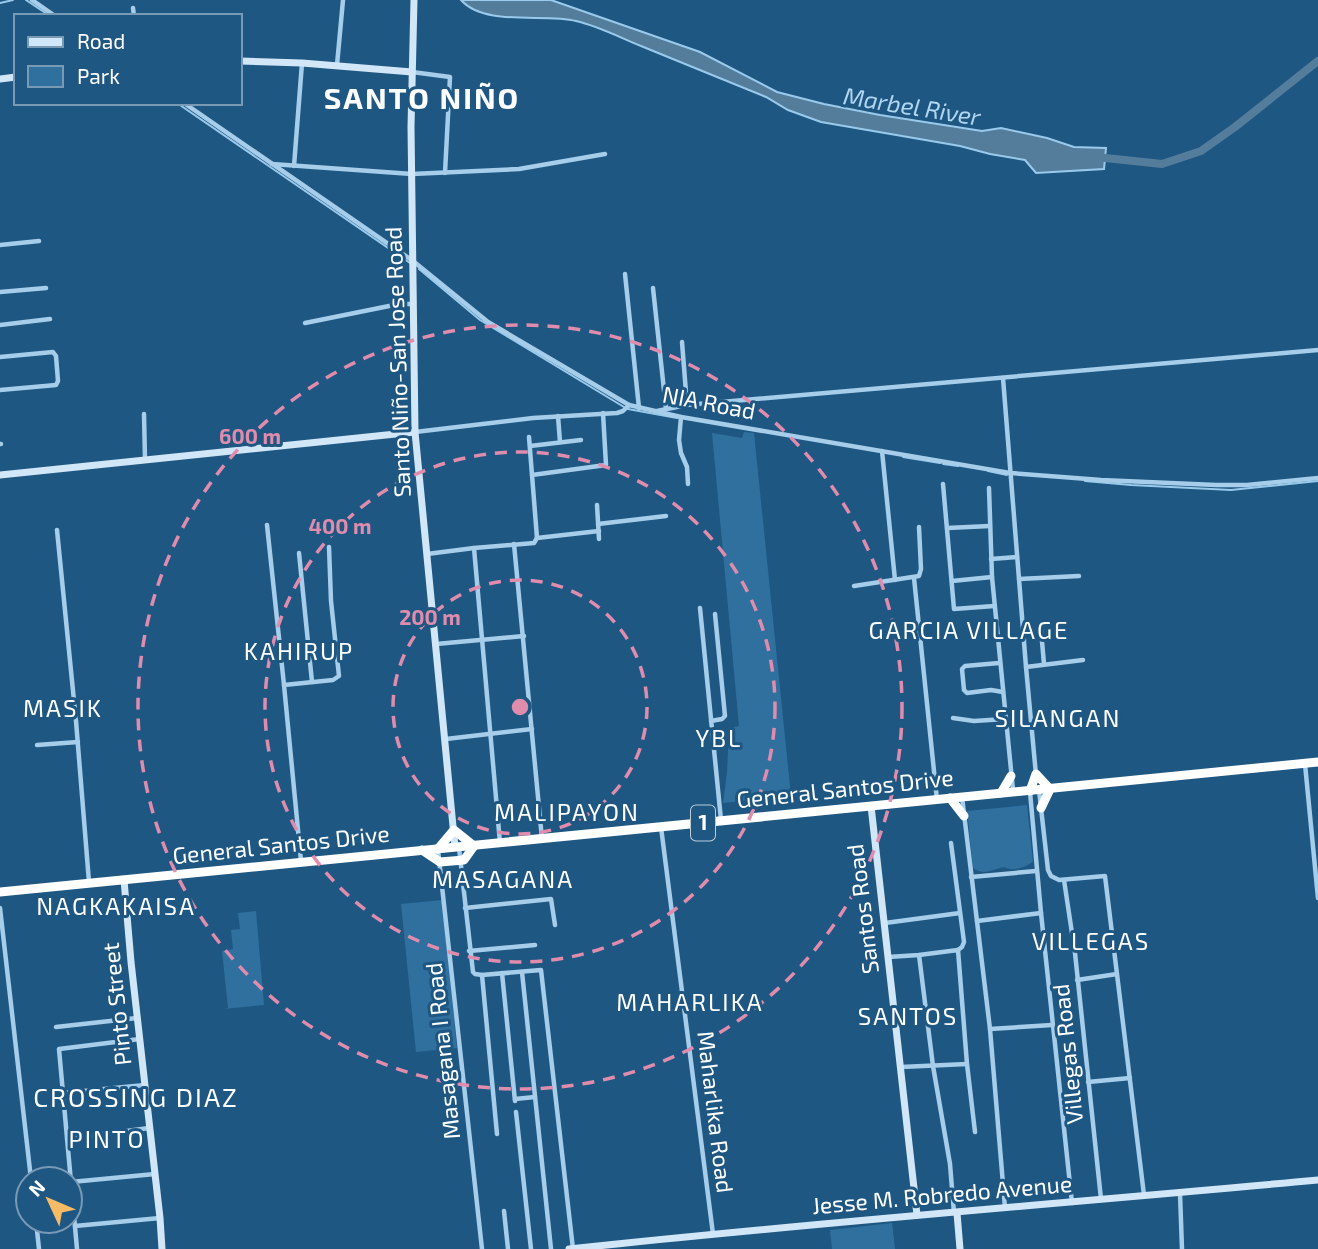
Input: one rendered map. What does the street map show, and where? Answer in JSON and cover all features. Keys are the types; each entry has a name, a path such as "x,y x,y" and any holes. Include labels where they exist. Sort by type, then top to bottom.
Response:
{"highway":[{"name":"General Santos Drive","path":"0,892 1318,762"},
{"path":"1036,774 1050,789 1041,808"},
{"path":"1034,790 1036,774"},
{"path":"1001,793 1011,776"},
{"path":"950,798 964,816"},
{"path":"422,850 440,862 464,859 474,846 454,830 438,849"}],"main road":[{"name":"Santo Niño-San Jose Road","path":"414,0 412,174 415,432 457,847"},
{"path":"242,61 412,72"},
{"path":"0,475 415,432"},
{"name":"Santos Road","path":"871,806 917,1215"},
{"name":"Pinto Street","path":"124,880 162,1249"},
{"name":"Jesse M. Robredo Avenue","path":"571,1249 1318,1180"},
{"path":"956,1213 960,1249"}],"street":[{"path":"32,0 52,14"},
{"path":"337,66 343,0"},
{"path":"133,8 134,14"},
{"path":"294,166 302,63"},
{"path":"412,72 450,77 445,173"},
{"name":"NIA Road","path":"187,105 413,261 488,322 629,405 680,419 1010,473 1216,485 1247,485 1318,478"},
{"path":"271,164 412,174 519,169 605,154"},
{"path":"0,245 39,241"},
{"path":"625,274 639,408"},
{"path":"0,292 46,288"},
{"path":"653,288 666,409"},
{"path":"305,323 400,303 414,304"},
{"path":"0,325 50,319"},
{"path":"682,342 687,405"},
{"path":"656,411 687,405 1318,350"},
{"path":"0,357 53,352 56,356 58,382 56,385 0,390"},
{"path":"1003,378 1036,774"},
{"path":"415,432 620,412 629,405"},
{"path":"532,475 606,466 603,413"},
{"path":"144,414 145,460"},
{"path":"558,416 560,442"},
{"path":"680,419 679,440 687,467 688,484"},
{"path":"427,554 534,543 537,538 529,437"},
{"path":"530,446 581,440"},
{"path":"882,451 895,580"},
{"path":"943,484 954,609 994,606"},
{"path":"989,488 994,606 1013,792"},
{"path":"597,505 599,539"},
{"path":"598,524 666,516"},
{"path":"267,525 301,862"},
{"path":"947,528 990,526"},
{"path":"854,586 919,576 919,527"},
{"path":"57,530 89,883"},
{"path":"537,538 598,531"},
{"path":"514,544 542,839"},
{"path":"284,685 338,678 329,547"},
{"path":"474,548 500,843"},
{"path":"299,554 312,682"},
{"path":"991,559 1017,556"},
{"path":"1019,579 1079,576"},
{"path":"952,581 992,577"},
{"path":"914,578 937,800"},
{"path":"700,608 721,821"},
{"path":"711,721 725,716 715,614"},
{"path":"1041,630 1044,664"},
{"path":"436,644 524,636"},
{"path":"1026,667 1083,660"},
{"path":"1000,663 965,666 962,669 964,690 967,693 992,690 1003,692"},
{"path":"953,718 974,721 1005,719"},
{"path":"446,739 532,729"},
{"path":"37,745 78,742"},
{"path":"1304,763 1318,898"},
{"path":"1034,790 1036,871 1072,1203"},
{"name":"Villegas Road","path":"1034,790 1041,808 1049,873 1064,880 1102,1200"},
{"path":"962,797 990,1029 1005,1209"},
{"name":"Maharlika Road","path":"661,827 713,1235"},
{"path":"888,957 958,950 964,944 951,843"},
{"path":"457,847 473,972 482,975 541,970 571,1249"},
{"name":"Masagana I Road","path":"438,849 482,1249"},
{"path":"971,877 1036,871"},
{"path":"1064,880 1105,877 1144,1196"},
{"path":"465,908 551,899 555,925"},
{"path":"0,908 2,953 29,1165"},
{"path":"977,920 1041,913"},
{"path":"884,923 960,914"},
{"path":"469,951 534,945"},
{"path":"958,950 975,1132"},
{"path":"919,955 956,1213"},
{"path":"522,972 551,1249"},
{"path":"502,974 515,1100 535,1097"},
{"path":"1077,980 1117,974"},
{"path":"482,975 497,1134"},
{"path":"56,1027 137,1018"},
{"path":"990,1029 1052,1025"},
{"path":"69,1165 59,1049 140,1039"},
{"path":"901,1067 967,1065"},
{"path":"1088,1082 1130,1078"},
{"path":"63,1093 145,1085"},
{"path":"516,1112 531,1249"},
{"path":"67,1139 150,1128"},
{"path":"84,1181 155,1174"},
{"path":"1180,1193 1182,1249"},
{"path":"505,1211 508,1249"},
{"path":"84,1225 160,1217"}],"green space":[{"path":"744,432 754,433 791,796 723,803 729,728 739,726 712,433 742,438"},
{"path":"1027,805 1033,862 1017,869 1004,867 983,872 973,868 967,811"},
{"path":"442,900 457,1048 416,1052 401,904"},
{"path":"256,911 264,1005 224,1009 228,1008 222,951 233,949 231,930 240,929 238,913"},
{"path":"892,1223 895,1249 832,1249 830,1230"}],"shaded area":[{"path":"461,0 551,0 700,52 777,92 880,115 982,131 1001,128 1074,147 1106,148 1104,169 1036,173 1025,160 821,122 592,26 563,19 485,14"}],"waterway":[{"path":"0,3 13,0"},
{"path":"26,0 47,14"},
{"name":"Marbel River","path":"1096,157 1162,164 1201,151 1318,61"},
{"path":"180,105 410,263"},
{"path":"419,269 480,320 624,407"},
{"path":"628,409 677,418"},
{"path":"903,457 940,463"},
{"path":"943,464 958,466"},
{"path":"988,471 1007,475"},
{"path":"1085,481 1231,490 1318,481"}],"district":[{"name":"SANTO NIÑO","path":"422,99"},
{"name":"GARCIA VILLAGE","path":"969,631"},
{"name":"KAHIRUP","path":"299,652"},
{"name":"MASIK","path":"63,709"},
{"name":"SILANGAN","path":"1058,719"},
{"name":"YBL","path":"719,739"},
{"name":"MALIPAYON","path":"567,813"},
{"name":"MASAGANA","path":"503,880"},
{"name":"NAGKAKAISA","path":"116,907"},
{"name":"VILLEGAS","path":"1091,942"},
{"name":"MAHARLIKA","path":"690,1003"},
{"name":"SANTOS","path":"908,1017"},
{"name":"CROSSING DIAZ","path":"136,1098"},
{"name":"PINTO","path":"107,1140"}]}
